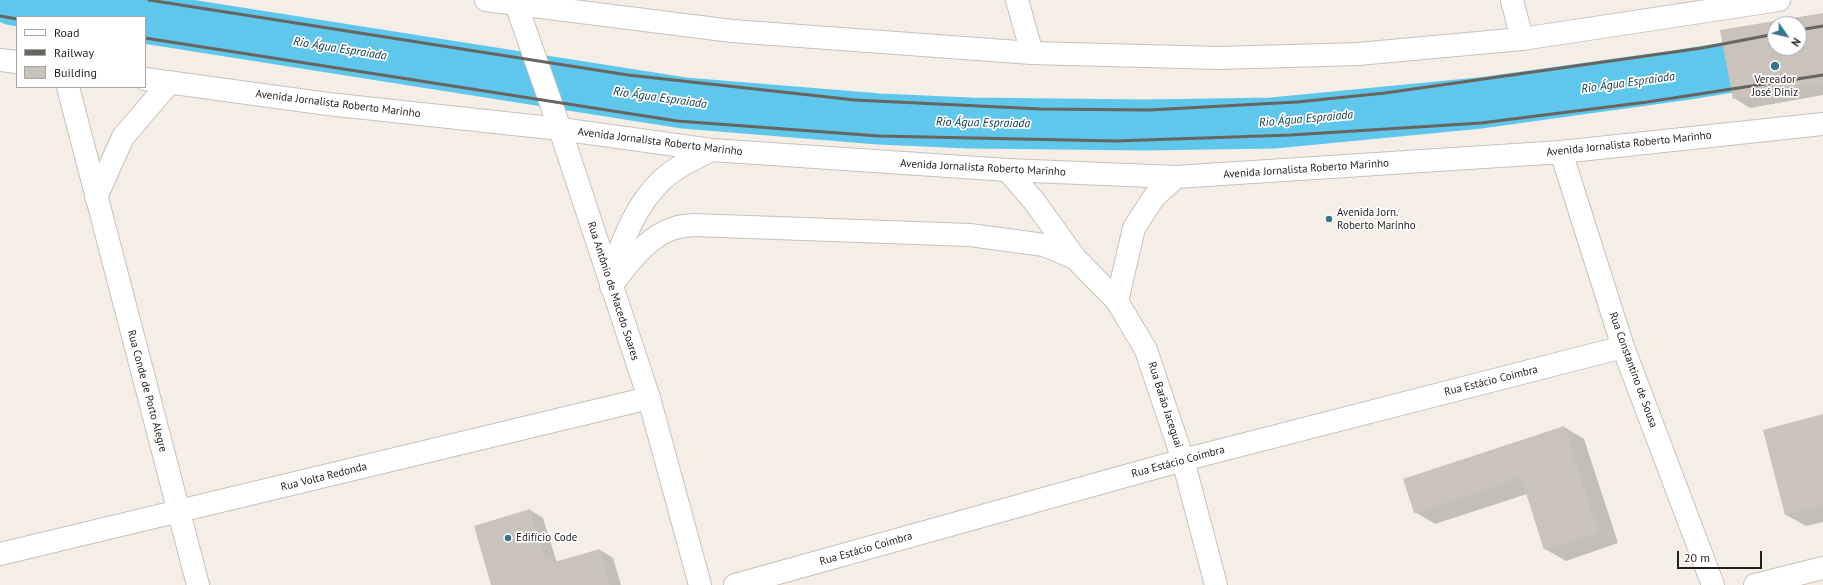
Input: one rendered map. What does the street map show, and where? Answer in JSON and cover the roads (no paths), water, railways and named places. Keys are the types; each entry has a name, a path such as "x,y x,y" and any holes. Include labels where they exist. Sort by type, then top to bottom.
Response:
{"main road":[{"path":"486,0 516,2 732,32 1032,54 1219,58 1350,54 1522,38 1779,0"},
{"path":"1017,0 1032,54"},
{"path":"1512,0 1522,38"},
{"name":"Rua Antônio de Macedo Soares","path":"516,2 649,398 700,585"},
{"path":"0,60 16,62"},
{"name":"Avenida Jornalista Roberto Marinho","path":"146,79 328,104 557,121 712,150 1007,170 1176,177 1561,152 1823,124"},
{"path":"96,197 123,137 170,82"},
{"name":"Rua Conde de Porto Alegre","path":"68,88 198,585"},
{"path":"610,282 625,234 637,210 663,180 694,159 712,150"},
{"name":"Rua Constantino de Sousa","path":"1561,152 1623,347 1713,585"},
{"path":"1007,170 1034,200 1075,258"},
{"path":"1117,301 1134,228 1154,197 1176,177"},
{"path":"610,282 653,239 674,228 693,225 970,235 1044,245 1075,258"},
{"name":"Rua Barão Jaceguai","path":"1075,258 1117,301 1146,350 1183,460 1216,585"},
{"name":"Rua Estácio Coimbra","path":"735,585 1183,460 1623,347"},
{"name":"Rua Volta Redonda","path":"0,554 649,398"},
{"path":"1755,585 1823,568"}],"waterway":[{"name":"Rio Água Espraiada","path":"13,0 131,16"},
{"name":"Rio Água Espraiada","path":"146,18 684,103 879,119 969,123 1145,125 1273,123 1480,103 1682,75 1823,52"}],"railway":[{"path":"149,0 628,75 855,100 1041,109 1149,110 1297,102 1385,93 1702,48 1767,36"},
{"path":"0,16 16,19"},
{"path":"1807,29 1823,26"},
{"path":"146,38 677,121 879,136 1115,141 1291,135 1481,123 1647,102 1823,75"}],"place":[{"name":"Vereador José Diniz","path":"1775,66"},
{"name":"Avenida Jorn. Roberto Marinho","path":"1329,219"},
{"name":"Edifício Code","path":"508,538"}]}
